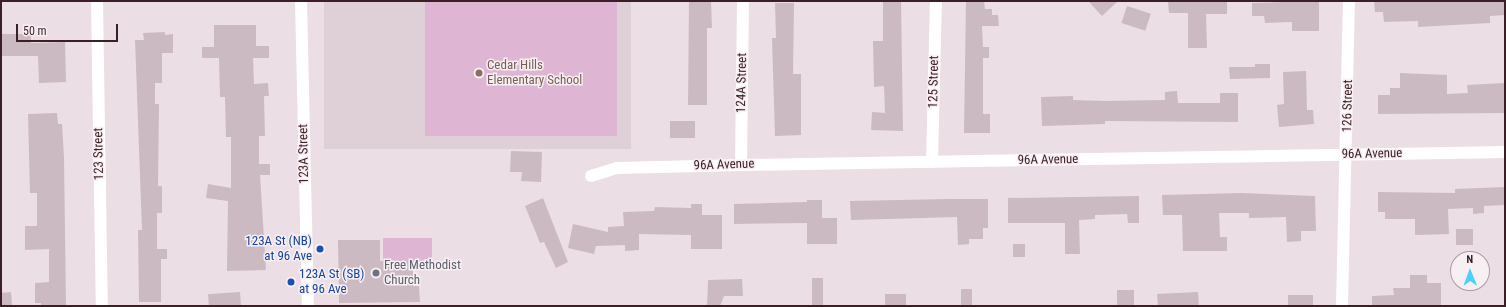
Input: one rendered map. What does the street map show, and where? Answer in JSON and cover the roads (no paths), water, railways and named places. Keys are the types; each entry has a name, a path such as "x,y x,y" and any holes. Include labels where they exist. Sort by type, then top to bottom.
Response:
{"street":[{"name":"123 Street","path":"97,1 102,306"},
{"name":"123A Street","path":"301,1 308,306"},
{"name":"124A Street","path":"741,165 743,1"},
{"name":"125 Street","path":"932,162 936,1"},
{"name":"126 Street","path":"1342,306 1348,154 1350,1"},
{"name":"96A Avenue","path":"592,176 617,168 1505,152"}],"place":[{"name":"Cedar Hills Elementary School","path":"479,73"},
{"name":"123A St (NB) at 96 Ave","path":"320,249"},
{"name":"Free Methodist Church","path":"376,273"},
{"name":"123A St (SB) at 96 Ave","path":"291,282"}]}
